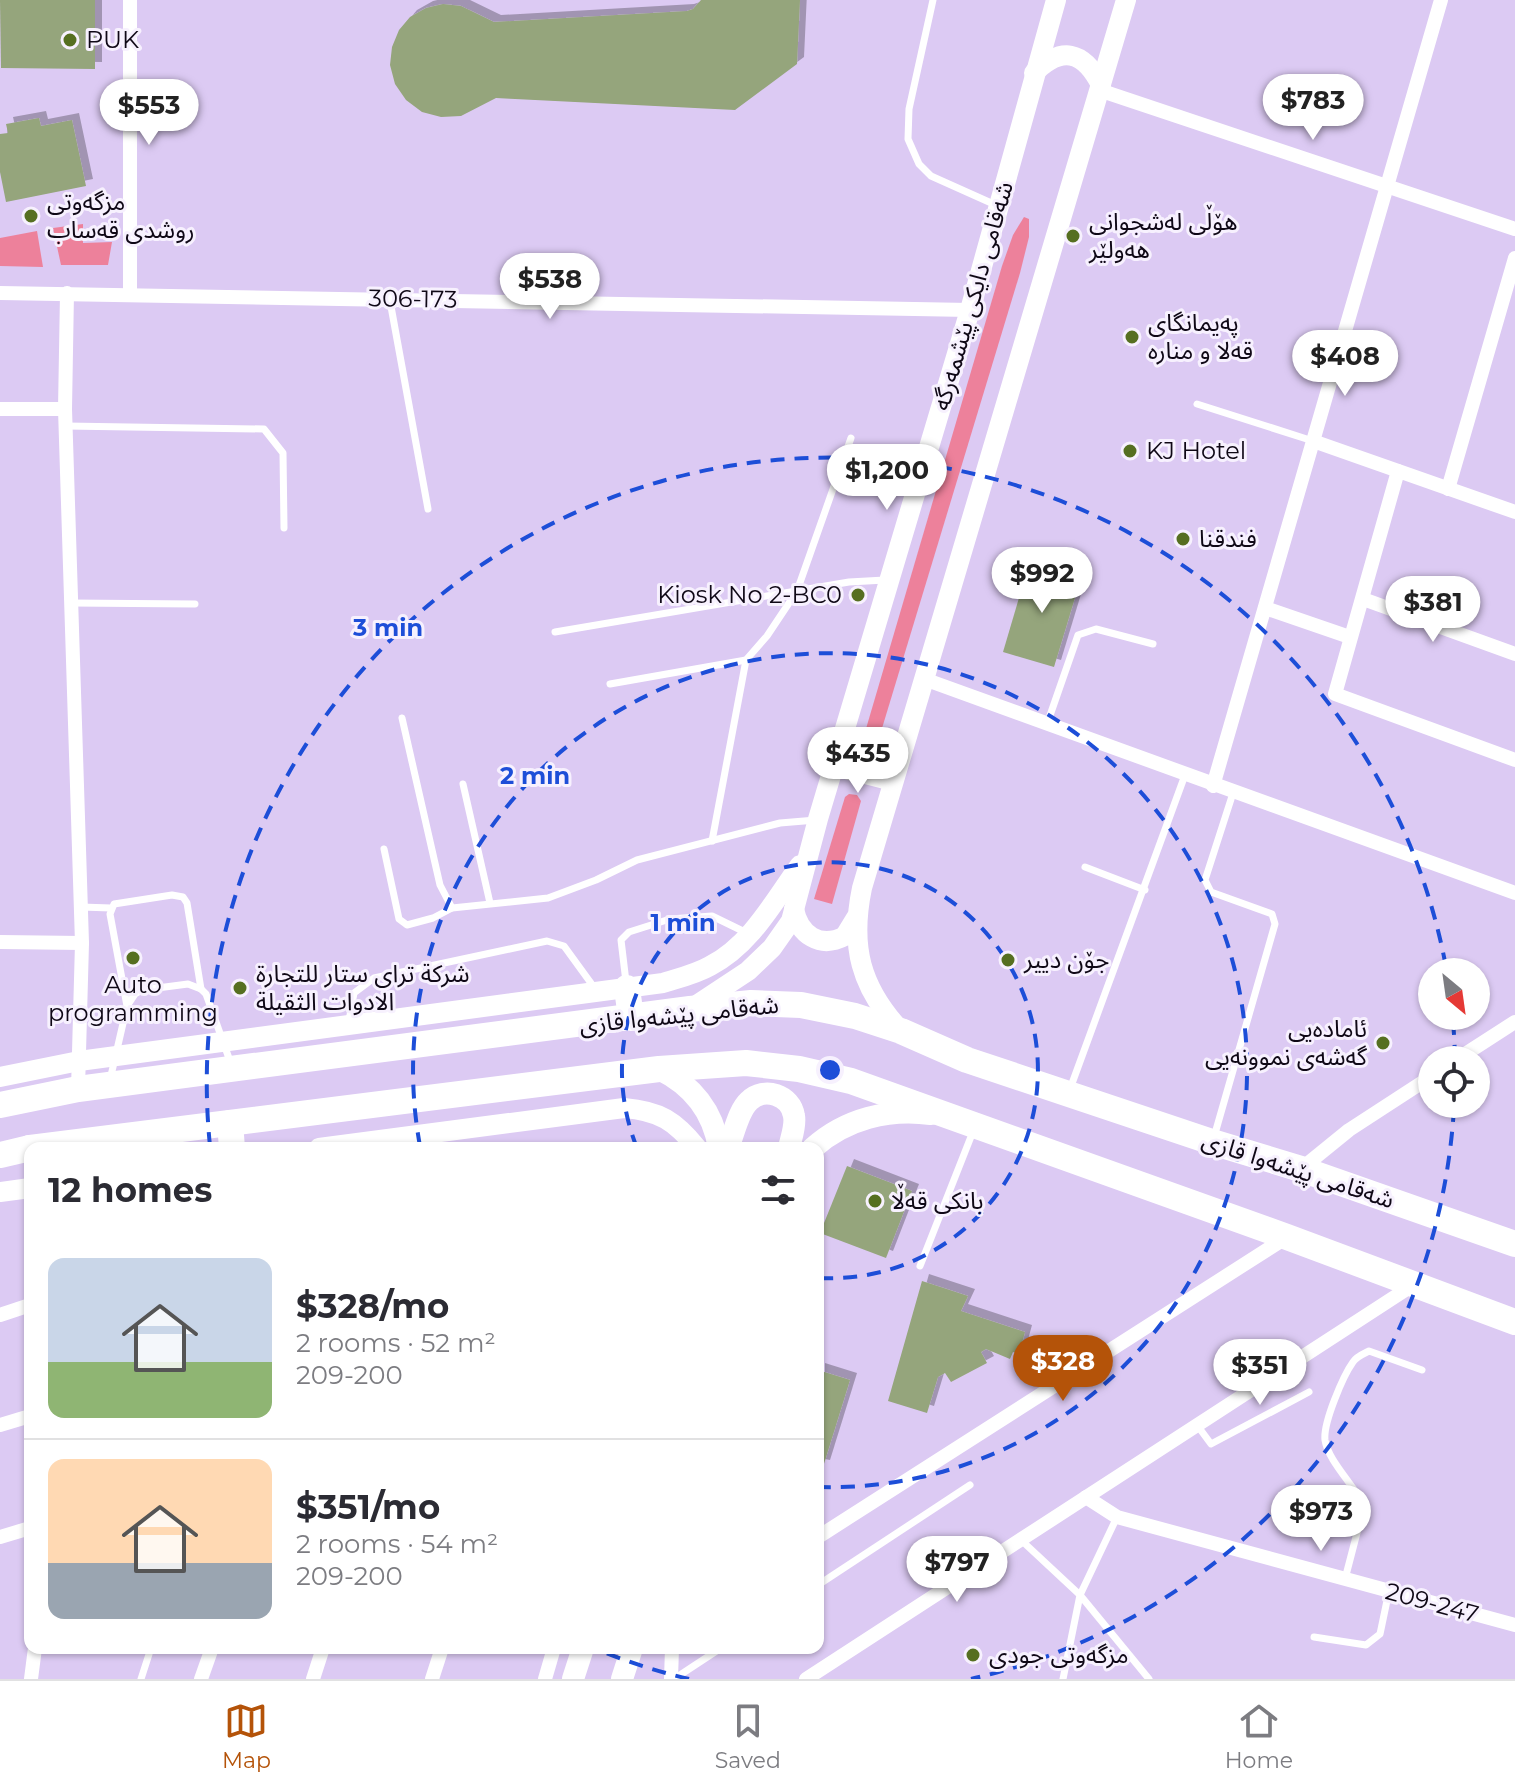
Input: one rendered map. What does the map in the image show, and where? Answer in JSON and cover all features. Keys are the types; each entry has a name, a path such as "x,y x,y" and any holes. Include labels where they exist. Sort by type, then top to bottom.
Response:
{"highway":[{"path":"627,988 631,1018"},
{"name":"شەقامی پێشەوا قازی","path":"0,1105 78,1089 690,1009 751,1003 801,1005 855,1016 901,1031 967,1060 1301,1169 1515,1244"},
{"path":"123,1142 231,1135 659,1069 746,1063 799,1069 851,1081 1515,1322"},
{"path":"0,1155 24,1149"}],"main road":[{"path":"659,1069 679,1080 703,1105 714,1126 718,1142"},
{"path":"730,1142 745,1105 756,1096 769,1093 781,1097 793,1111 790,1142"},
{"path":"822,1142 863,1119 889,1113 942,1115"},
{"path":"573,1679 581,1654"},
{"path":"622,1679 630,1654"}],"street":[{"path":"130,0 130,294"},
{"name":"شەقامی دایکی پێشمەرگە","path":"690,1009 761,959 791,921 807,856 1000,207 1056,0"},
{"path":"794,909 796,921 804,933 824,941 845,936 856,918 893,781 1126,0"},
{"path":"1213,786 1441,0"},
{"path":"1034,73 1047,60 1059,54 1072,55 1093,69 1100,87 1515,229"},
{"path":"1448,489 1515,258"},
{"name":"306-173","path":"0,293 970,310"},
{"path":"67,293 65,409 82,943 78,1089"},
{"path":"0,409 65,409"},
{"path":"1313,441 1515,512"},
{"path":"1398,471 1335,694 1515,760"},
{"path":"1363,599 1515,654"},
{"path":"1265,608 1350,637"},
{"path":"924,679 1515,893"},
{"path":"834,766 893,781"},
{"path":"0,1077 79,1061 663,983 701,971 724,958 750,935 807,856"},
{"path":"856,918 857,943 867,982 887,1016 901,1031"},
{"path":"0,942 82,943"},
{"path":"1478,1046 1515,1022"},
{"path":"1301,1169 1349,1130 1418,1085"},
{"path":"365,1142 624,1108 648,1110 669,1119 691,1142"},
{"path":"0,1192 24,1189"},
{"path":"824,1533 1287,1237"},
{"path":"806,1679 1413,1285"},
{"path":"0,1315 24,1307"},
{"path":"0,1425 24,1418"},
{"name":"209-247","path":"1086,1497 1117,1517 1515,1625"},
{"path":"0,1537 24,1530"},
{"path":"31,1679 34,1654"},
{"path":"201,1679 210,1654"},
{"path":"313,1679 321,1654"},
{"path":"432,1679 440,1654"},
{"path":"545,1679 552,1654"},
{"path":"672,1654 672,1679"}],"lane":[{"path":"933,0 909,109 908,139 919,164 931,176 1000,207"},
{"path":"390,299 428,509"},
{"path":"1197,404 1313,441"},
{"path":"66,426 264,429 283,453 284,528"},
{"path":"712,841 746,660 767,636 797,591 851,438"},
{"path":"555,632 849,582 890,579"},
{"path":"71,603 195,604"},
{"path":"1047,724 1078,635 1096,629 1153,644"},
{"path":"610,684 746,660"},
{"path":"402,718 440,885 452,908"},
{"path":"1068,1094 1185,775"},
{"path":"463,784 490,903"},
{"path":"1212,1142 1275,924 1272,914 1211,892 1205,880 1233,793"},
{"path":"384,849 399,919 407,925 433,918 452,908 548,898 637,860 780,823 818,819"},
{"path":"1085,867 1145,890"},
{"path":"127,1006 110,914 114,904 172,895 183,897 187,903 201,989"},
{"path":"81,907 111,908"},
{"path":"627,988 621,940 629,932 670,919 712,916 750,935"},
{"path":"348,1026 354,993 374,978 547,941 564,946 597,992"},
{"path":"109,1085 127,1006 135,994 142,990 188,984 206,994 233,1069"},
{"path":"920,1266 975,1127"},
{"path":"1345,1579 1364,1506 1356,1489 1336,1465 1325,1440 1330,1412 1354,1360 1369,1351 1422,1370"},
{"path":"1197,1425 1211,1444 1309,1392"},
{"path":"824,1581 970,1485"},
{"path":"1063,1679 1080,1595 1117,1517"},
{"path":"1021,1539 1080,1595 1149,1679"},
{"path":"1314,1637 1366,1645 1380,1634 1389,1591"},
{"path":"141,1679 149,1654"},
{"path":"672,1679 712,1654"}],"shaded area":[{"path":"1024,217 1029,219 1029,237 1020,273 873,758 865,762 858,756 1002,266 1013,235"},
{"path":"83,224 83,243 112,242 108,265 61,265 53,228"},
{"path":"37,231 43,267 0,266 0,238"},
{"path":"857,795 861,801 832,904 814,899 845,797"}],"building":[{"path":"0,0 95,0 95,69 1,68"},
{"path":"701,0 800,0 797,64 735,110 496,98 461,116 441,117 422,112 406,100 395,84 390,65 392,47 399,30 410,17 426,8 443,4 461,6 494,22 687,11"},
{"path":"39,118 41,126 72,120 86,186 6,202 0,172 0,134 8,133 6,124"},
{"path":"1029,564 1081,578 1054,667 1003,652"},
{"path":"847,1166 912,1191 886,1258 824,1235 824,1223"},
{"path":"922,1281 968,1296 961,1311 1025,1332 1019,1354 1013,1352 1010,1359 986,1349 981,1352 987,1363 951,1382 945,1373 938,1377 927,1413 888,1401"},
{"path":"824,1372 850,1380 824,1464"}],"place":[{"name":"PUK","path":"70,40"},
{"name":"مزگەوتی روشدی قەساب","path":"31,216"},
{"name":"هۆڵی لەشجوانی هەولێر","path":"1073,236"},
{"name":"پەیمانگای قەلا و منارە","path":"1132,337"},
{"name":"KJ Hotel","path":"1130,451"},
{"name":"فندقنا","path":"1183,539"},
{"name":"Kiosk No 2-BC0","path":"858,595"},
{"name":"Auto programming","path":"133,958"},
{"name":"جۆن دییر","path":"1008,960"},
{"name":"شركة ترای ستار للتجارة الادوات الثقيلة","path":"240,988"},
{"name":"ئامادەیی گەشەی نموونەیی","path":"1383,1043"},
{"name":"بانکی قەڵا","path":"875,1201"},
{"name":"مزگەوتی جودی","path":"973,1655"}]}
